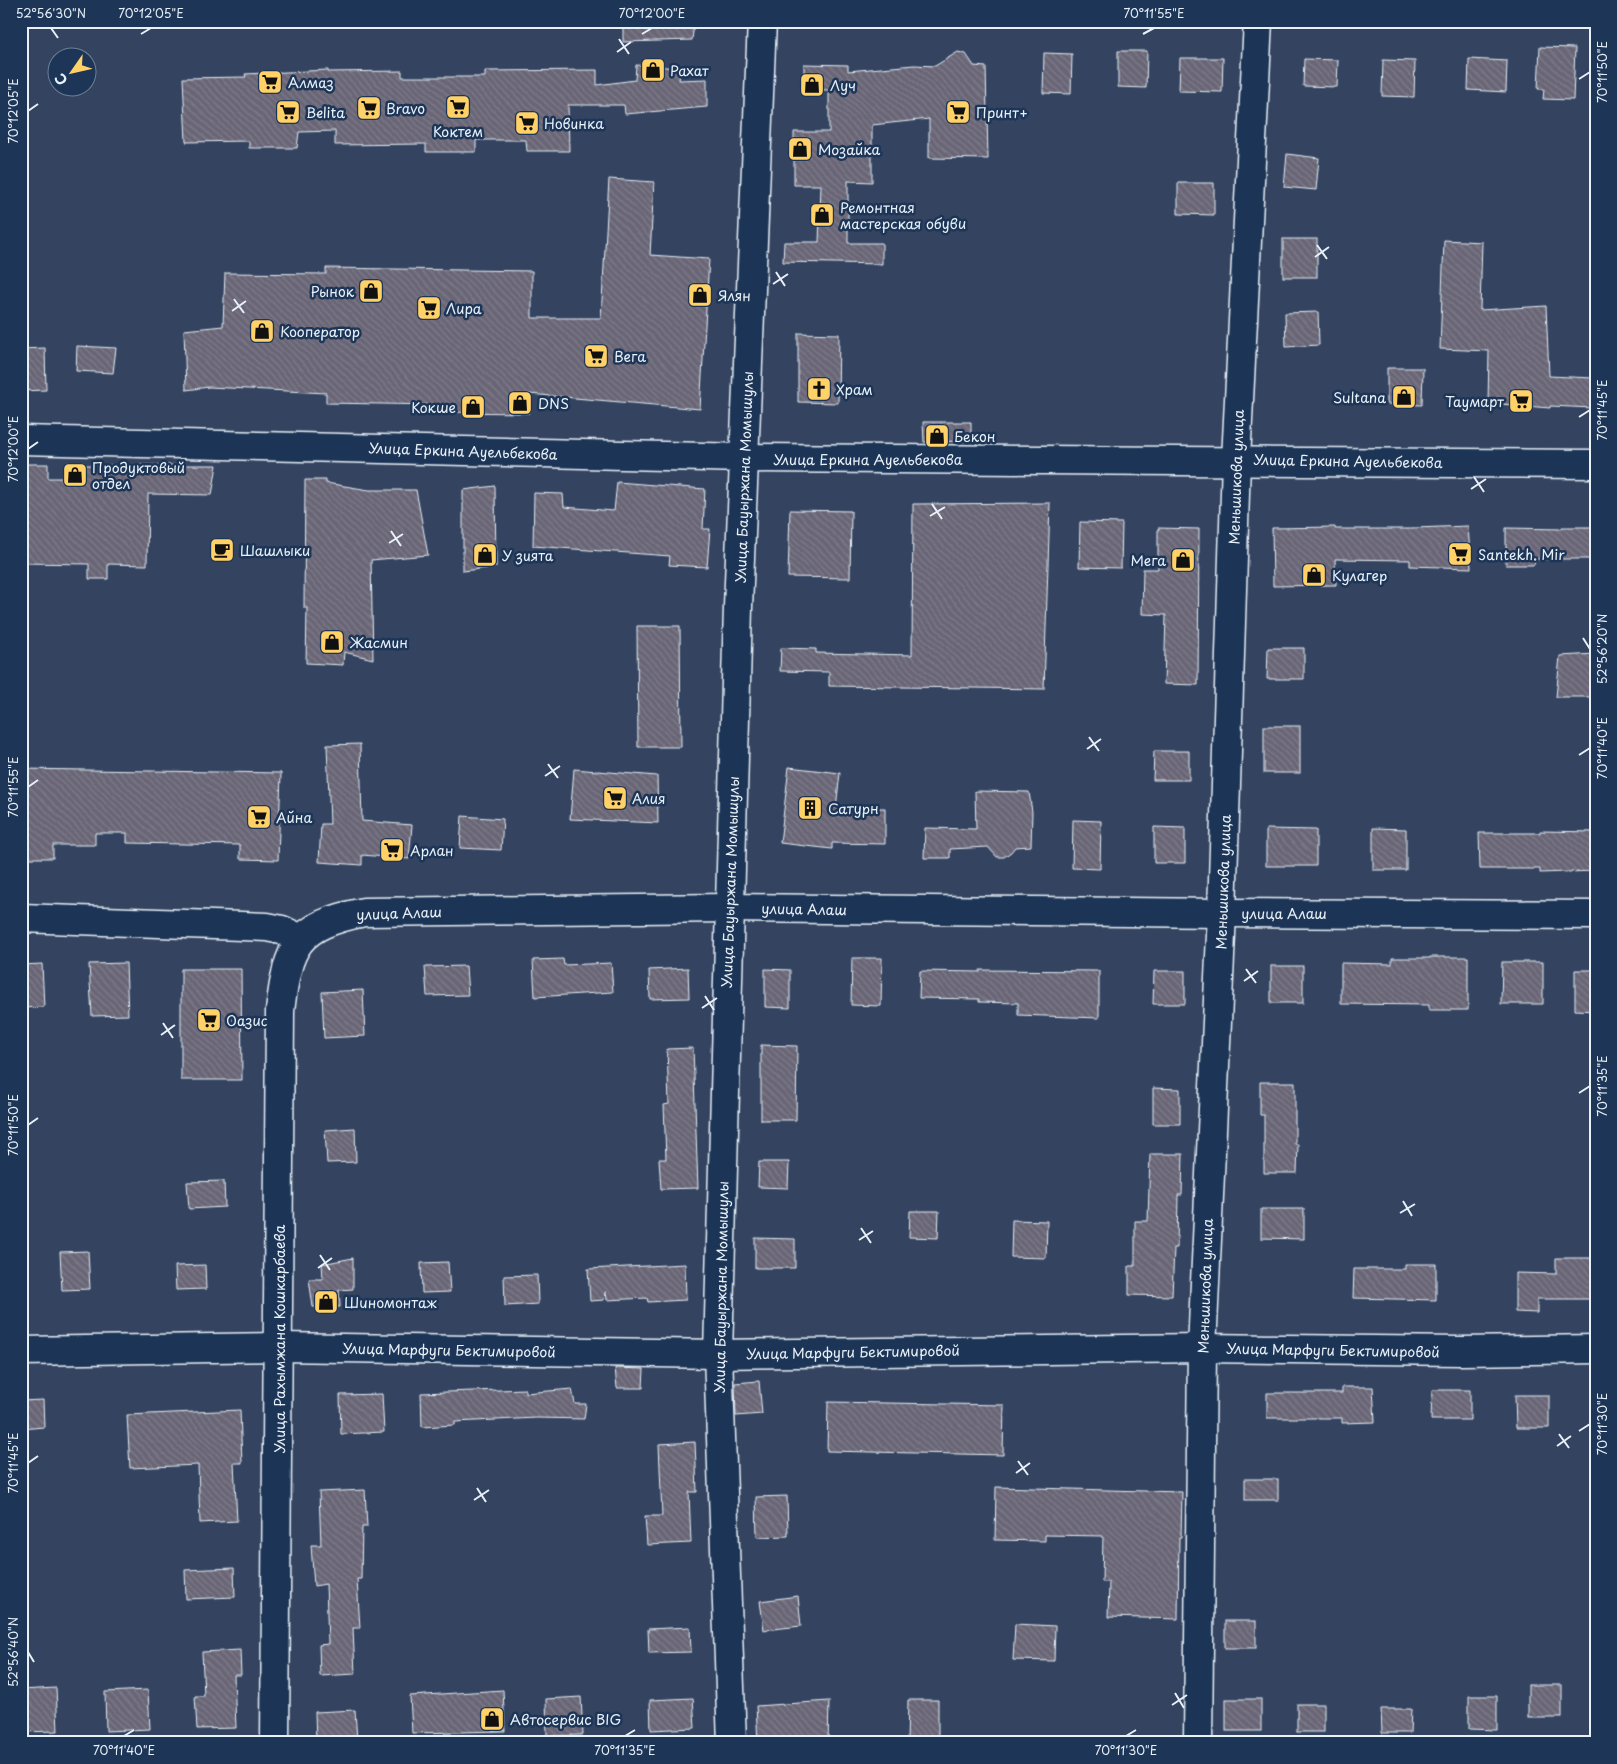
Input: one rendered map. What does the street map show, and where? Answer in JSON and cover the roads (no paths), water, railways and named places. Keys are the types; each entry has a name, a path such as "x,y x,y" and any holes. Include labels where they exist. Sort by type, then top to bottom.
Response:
{"street":[{"name":"Улица Бауыржана Момышулы","path":"732,1743 718,1354 738,607 762,21"},
{"name":"Меньшикова улица","path":"1198,1743 1202,1348 1222,913 1236,460 1258,21"},
{"name":"Улица Еркина Ауельбекова","path":"21,440 745,458 1596,464"},
{"name":"улица Алаш","path":"301,939 316,927 340,917 364,912 729,908 1596,915"},
{"path":"21,918 267,926 282,930 301,939"},
{"name":"Улица Рахымжана Кошкарбаева","path":"275,1743 280,1011 284,980 292,953 301,939"},
{"name":"Улица Марфуги Бектимировой","path":"21,1351 279,1347 718,1354 1202,1348 1461,1351 1596,1349"}],"place":[{"name":"Рахат","path":"653,70"},
{"name":"Алмаз","path":"270,82"},
{"name":"Луч","path":"812,85"},
{"name":"Коктем","path":"458,107"},
{"name":"Bravo","path":"369,108"},
{"name":"Belita","path":"288,112"},
{"name":"Принт+","path":"958,112"},
{"name":"Новинка","path":"527,123"},
{"name":"Мозайка","path":"800,149"},
{"name":"Ремонтная мастерская обуви","path":"822,215"},
{"name":"Рынок","path":"371,291"},
{"name":"Ялян","path":"700,295"},
{"name":"Лира","path":"429,308"},
{"name":"Кооператор","path":"262,331"},
{"name":"Вега","path":"596,356"},
{"name":"Храм","path":"819,389"},
{"name":"Sultana","path":"1404,397"},
{"name":"Таумарт","path":"1521,401"},
{"name":"DNS","path":"520,403"},
{"name":"Кокше","path":"473,407"},
{"name":"Бекон","path":"937,436"},
{"name":"Продуктовый отдел","path":"75,475"},
{"name":"Шашлыки","path":"222,550"},
{"name":"Santekh. Mir","path":"1460,554"},
{"name":"У зията","path":"485,555"},
{"name":"Мега","path":"1183,560"},
{"name":"Кулагер","path":"1314,575"},
{"name":"Жасмин","path":"332,642"},
{"name":"Алия","path":"615,798"},
{"name":"Сатурн","path":"810,808"},
{"name":"Айна","path":"259,817"},
{"name":"Арлан","path":"392,850"},
{"name":"Оазис","path":"209,1020"},
{"name":"Шиномонтаж","path":"326,1302"},
{"name":"Автосервис BIG","path":"492,1719"}]}
